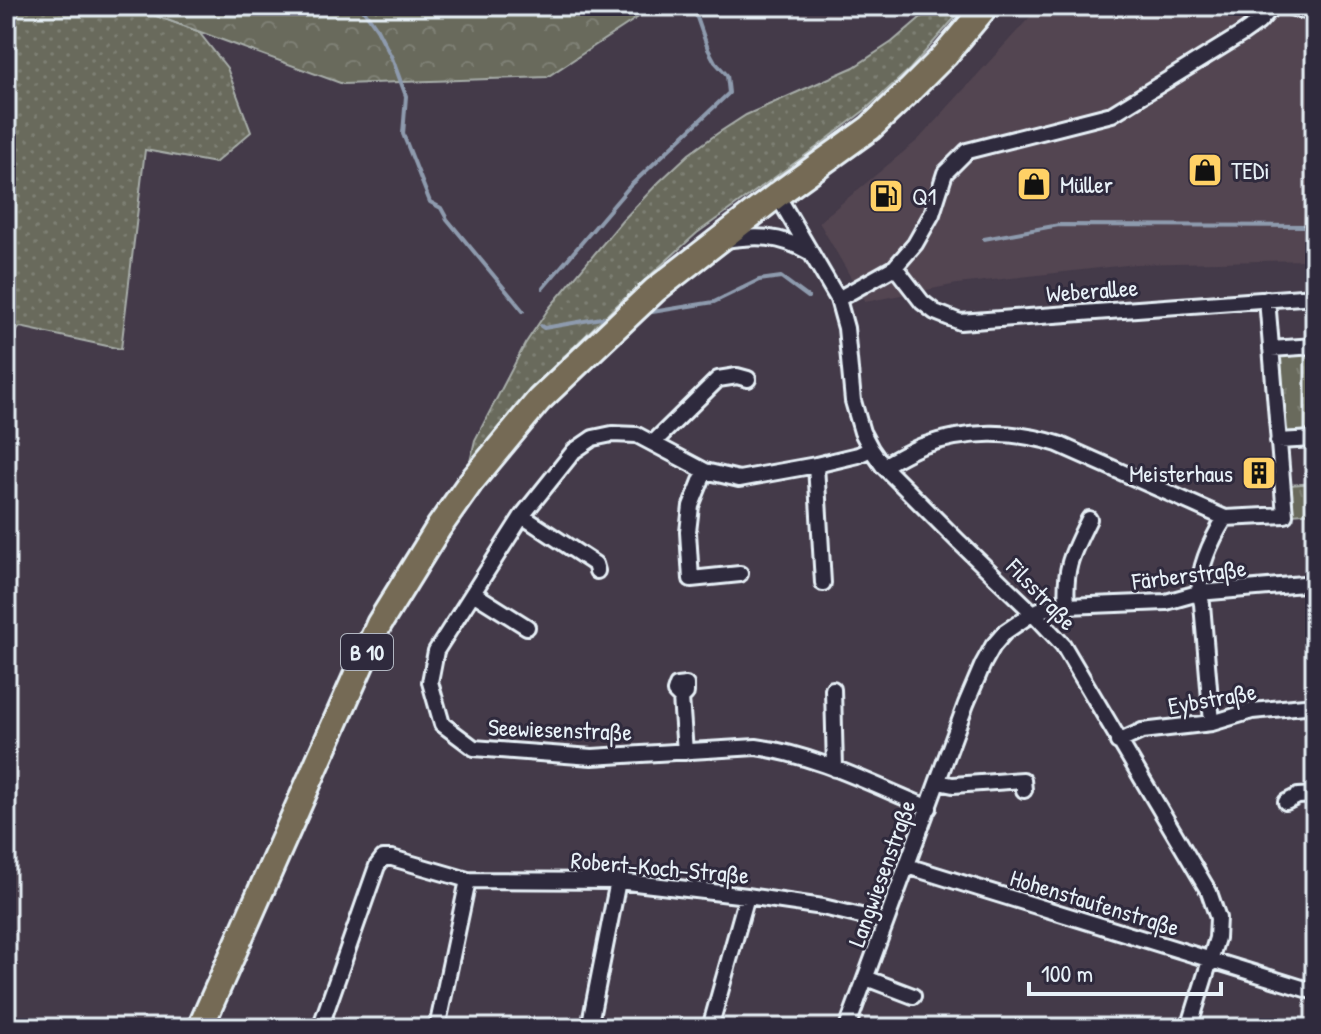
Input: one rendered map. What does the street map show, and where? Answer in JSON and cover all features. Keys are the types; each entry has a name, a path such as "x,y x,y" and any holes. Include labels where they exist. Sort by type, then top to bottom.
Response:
{"main road":[{"name":"B 10","path":"200,1028 379,624 470,483 539,400 655,290 777,195 870,128 945,55 986,6"}],"street":[{"path":"838,299 895,267 915,244 932,214 945,173 967,151 1112,114 1242,34 1259,22 1273,6"},
{"path":"1289,6 1315,12"},
{"name":"Filsstraße","path":"777,195 838,299 846,328 853,401 862,432 871,449 883,466 1063,645 1214,905 1218,918 1217,938 1189,1028"},
{"path":"717,241 774,237 810,253"},
{"name":"Weberallee","path":"895,267 922,302 935,312 960,322 1315,296"},
{"path":"883,466 920,447 968,434 1040,438 1225,518 1285,515 1267,299"},
{"path":"1271,349 1315,346"},
{"path":"654,442 718,379 737,376 748,379"},
{"name":"Seewiesenstraße","path":"871,449 816,465 739,479 705,471 637,435 612,434 593,438 574,451 522,516 436,651 430,682 442,724 474,748 592,757 756,747 783,751 835,769 929,808"},
{"path":"1278,441 1315,439"},
{"path":"816,465 823,583"},
{"path":"705,471 691,506 688,532 691,579 740,574"},
{"path":"522,516 595,564 597,571"},
{"path":"1212,723 1202,604 1198,593 1203,567 1225,518"},
{"path":"1067,606 1068,564 1089,519"},
{"name":"Färberstraße","path":"1033,613 1067,606 1166,602 1198,593 1315,583"},
{"path":"473,593 527,627"},
{"name":"Langwiesenstraße","path":"847,1028 983,664 1005,632 1033,613"},
{"path":"833,689 835,769"},
{"path":"681,698 685,752"},
{"name":"Eybstraße","path":"1118,742 1142,731 1212,723 1252,711 1315,705"},
{"name":"Langwiesenstraße","path":"938,782 953,785 1023,780 1024,790"},
{"path":"1286,802 1298,796 1315,795"},
{"name":"Robert-Koch-Straße","path":"320,1028 377,866 383,858 468,880 618,881 823,907 886,922"},
{"name":"Hohenstaufenstraße","path":"907,866 1315,992"},
{"path":"437,1028 468,880"},
{"path":"589,1028 618,881"},
{"path":"710,1028 747,896"},
{"name":"Langwiesenstraße","path":"866,978 913,996"}],"shaded area":[{"path":"1040,6 1315,6 1315,291 1310,292 1307,260 1135,264 957,284 865,302 819,222 918,140"}],"green space":[{"path":"6,6 129,6 198,31 227,68 251,132 215,163 145,150 121,349 20,327 6,343"},
{"path":"129,6 655,6 547,77 343,84"},
{"path":"934,6 965,6 910,69 865,110 697,233 615,307 518,404 470,462 475,440 525,344 549,308 659,182 689,154 746,115 854,67 892,42"},
{"path":"1315,352 1315,430 1284,432 1279,355"},
{"path":"1315,483 1315,512 1292,514 1289,485"}],"waterway":[{"path":"361,6 392,58 406,96 403,134 430,202 441,208 523,311"},
{"path":"543,288 630,186 729,93 727,75 708,49 693,6"},
{"path":"984,239 1059,225 1315,226"},
{"path":"646,313 714,302 759,280 781,277 808,297"},
{"path":"541,326 613,316"}],"place":[{"name":"TEDi","path":"1205,170"},
{"name":"Müller","path":"1034,184"},
{"name":"Q1","path":"886,196"},
{"name":"Meisterhaus","path":"1259,473"}]}
